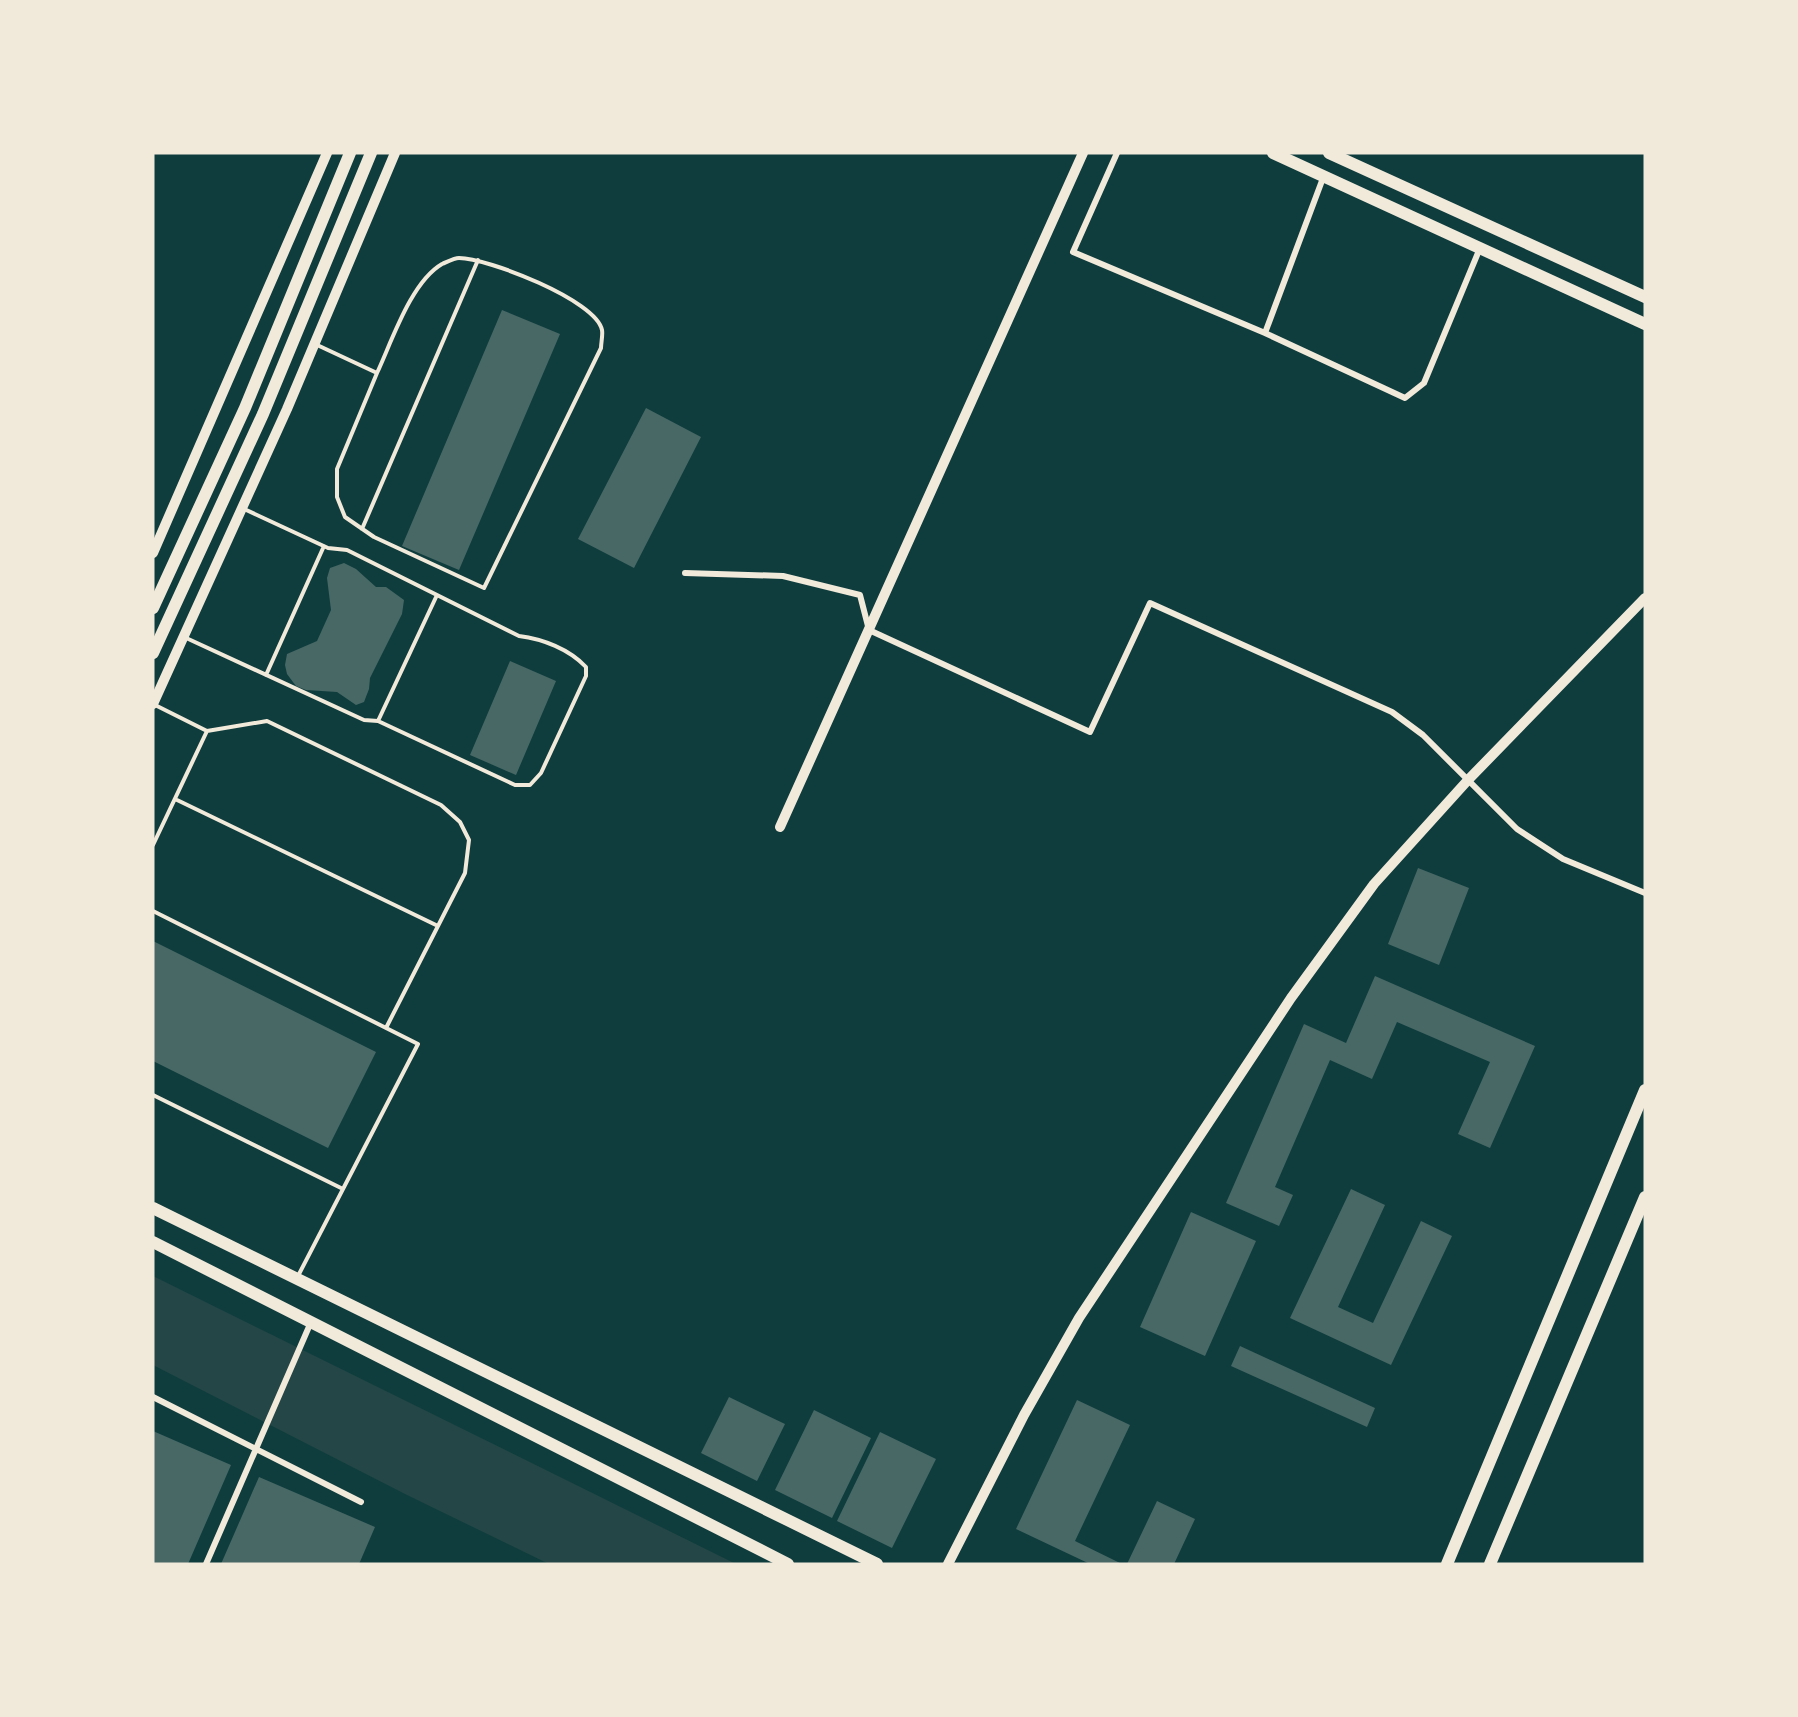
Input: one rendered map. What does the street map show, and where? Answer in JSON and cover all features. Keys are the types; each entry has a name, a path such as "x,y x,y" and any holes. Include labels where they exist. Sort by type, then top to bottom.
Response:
{"main road":[{"path":"153,608 245,408 350,153"},
{"path":"153,653 262,414 371,153"},
{"path":"1273,153 1323,178 1645,324"},
{"path":"1329,153 1645,297"},
{"path":"1447,1564 1645,1090"},
{"path":"1490,1564 1645,1197"},
{"path":"153,1208 877,1564"},
{"path":"153,1242 788,1564"}],"street":[{"path":"153,553 327,153"},
{"path":"153,704 242,508 395,153"},
{"path":"780,827 1083,153"},
{"path":"1117,153 1072,252 1265,333 1406,398 1424,382 1480,248"},
{"path":"1265,333 1323,178"},
{"path":"685,573 783,576 860,595 868,630"},
{"path":"948,1564 1024,1415 1079,1318 1166,1184 1292,998 1374,884 1468,780 1645,598"},
{"path":"868,630 1090,732 1150,603 1392,712 1423,735 1517,829 1563,859 1645,893"},
{"path":"206,1564 311,1322"},
{"path":"153,1397 361,1502"}],"lane":[{"path":"457,258 478,260 564,293 590,312 602,329 601,348 484,588 362,529 345,517 337,497 337,469 377,373 411,300 424,281 440,265 457,258"},
{"path":"362,529 478,260"},
{"path":"314,344 377,373"},
{"path":"183,637 364,720 378,721 516,785 530,785 541,773 586,676 586,667 575,656 535,638 519,636 346,550 324,546 242,508"},
{"path":"266,675 324,546"},
{"path":"378,721 436,595"},
{"path":"153,704 207,731 267,721 441,805 460,822 469,840 465,873 386,1028"},
{"path":"153,845 207,731"},
{"path":"175,800 438,926"},
{"path":"153,911 418,1044 297,1279"},
{"path":"153,1095 343,1189"}],"shaded area":[{"path":"153,1276 736,1564 549,1564 407,1495 153,1365"}],"building":[{"path":"502,310 560,334 459,570 402,546"},
{"path":"646,408 701,437 634,568 578,539"},
{"path":"344,563 356,569 376,587 386,587 404,600 402,614 370,678 364,702 356,705 337,692 306,690 296,686 287,674 285,665 287,654 317,641 331,610 327,578 330,568"},
{"path":"510,661 556,681 516,775 470,755"},
{"path":"1418,868 1469,888 1439,965 1388,944"},
{"path":"153,941 376,1052 328,1148 153,1061"},
{"path":"1375,976 1535,1046 1490,1148 1458,1134 1490,1062 1397,1022 1372,1079 1330,1060 1275,1187 1293,1195 1279,1226 1226,1203 1304,1024 1346,1043"},
{"path":"1351,1189 1385,1205 1338,1307 1373,1323 1421,1221 1452,1236 1391,1365 1290,1318"},
{"path":"1191,1212 1256,1241 1205,1356 1140,1327"},
{"path":"1240,1346 1375,1408 1367,1427 1231,1366"},
{"path":"729,1397 785,1424 757,1481 701,1453"},
{"path":"1077,1400 1130,1425 1075,1541 1122,1564 1090,1564 1016,1529"},
{"path":"814,1410 871,1438 832,1518 775,1490"},
{"path":"153,1431 231,1465 188,1564 153,1564"},
{"path":"880,1432 936,1459 892,1548 837,1521"},
{"path":"259,1477 375,1527 359,1564 221,1564"},
{"path":"1157,1501 1195,1519 1174,1564 1127,1564"}]}
